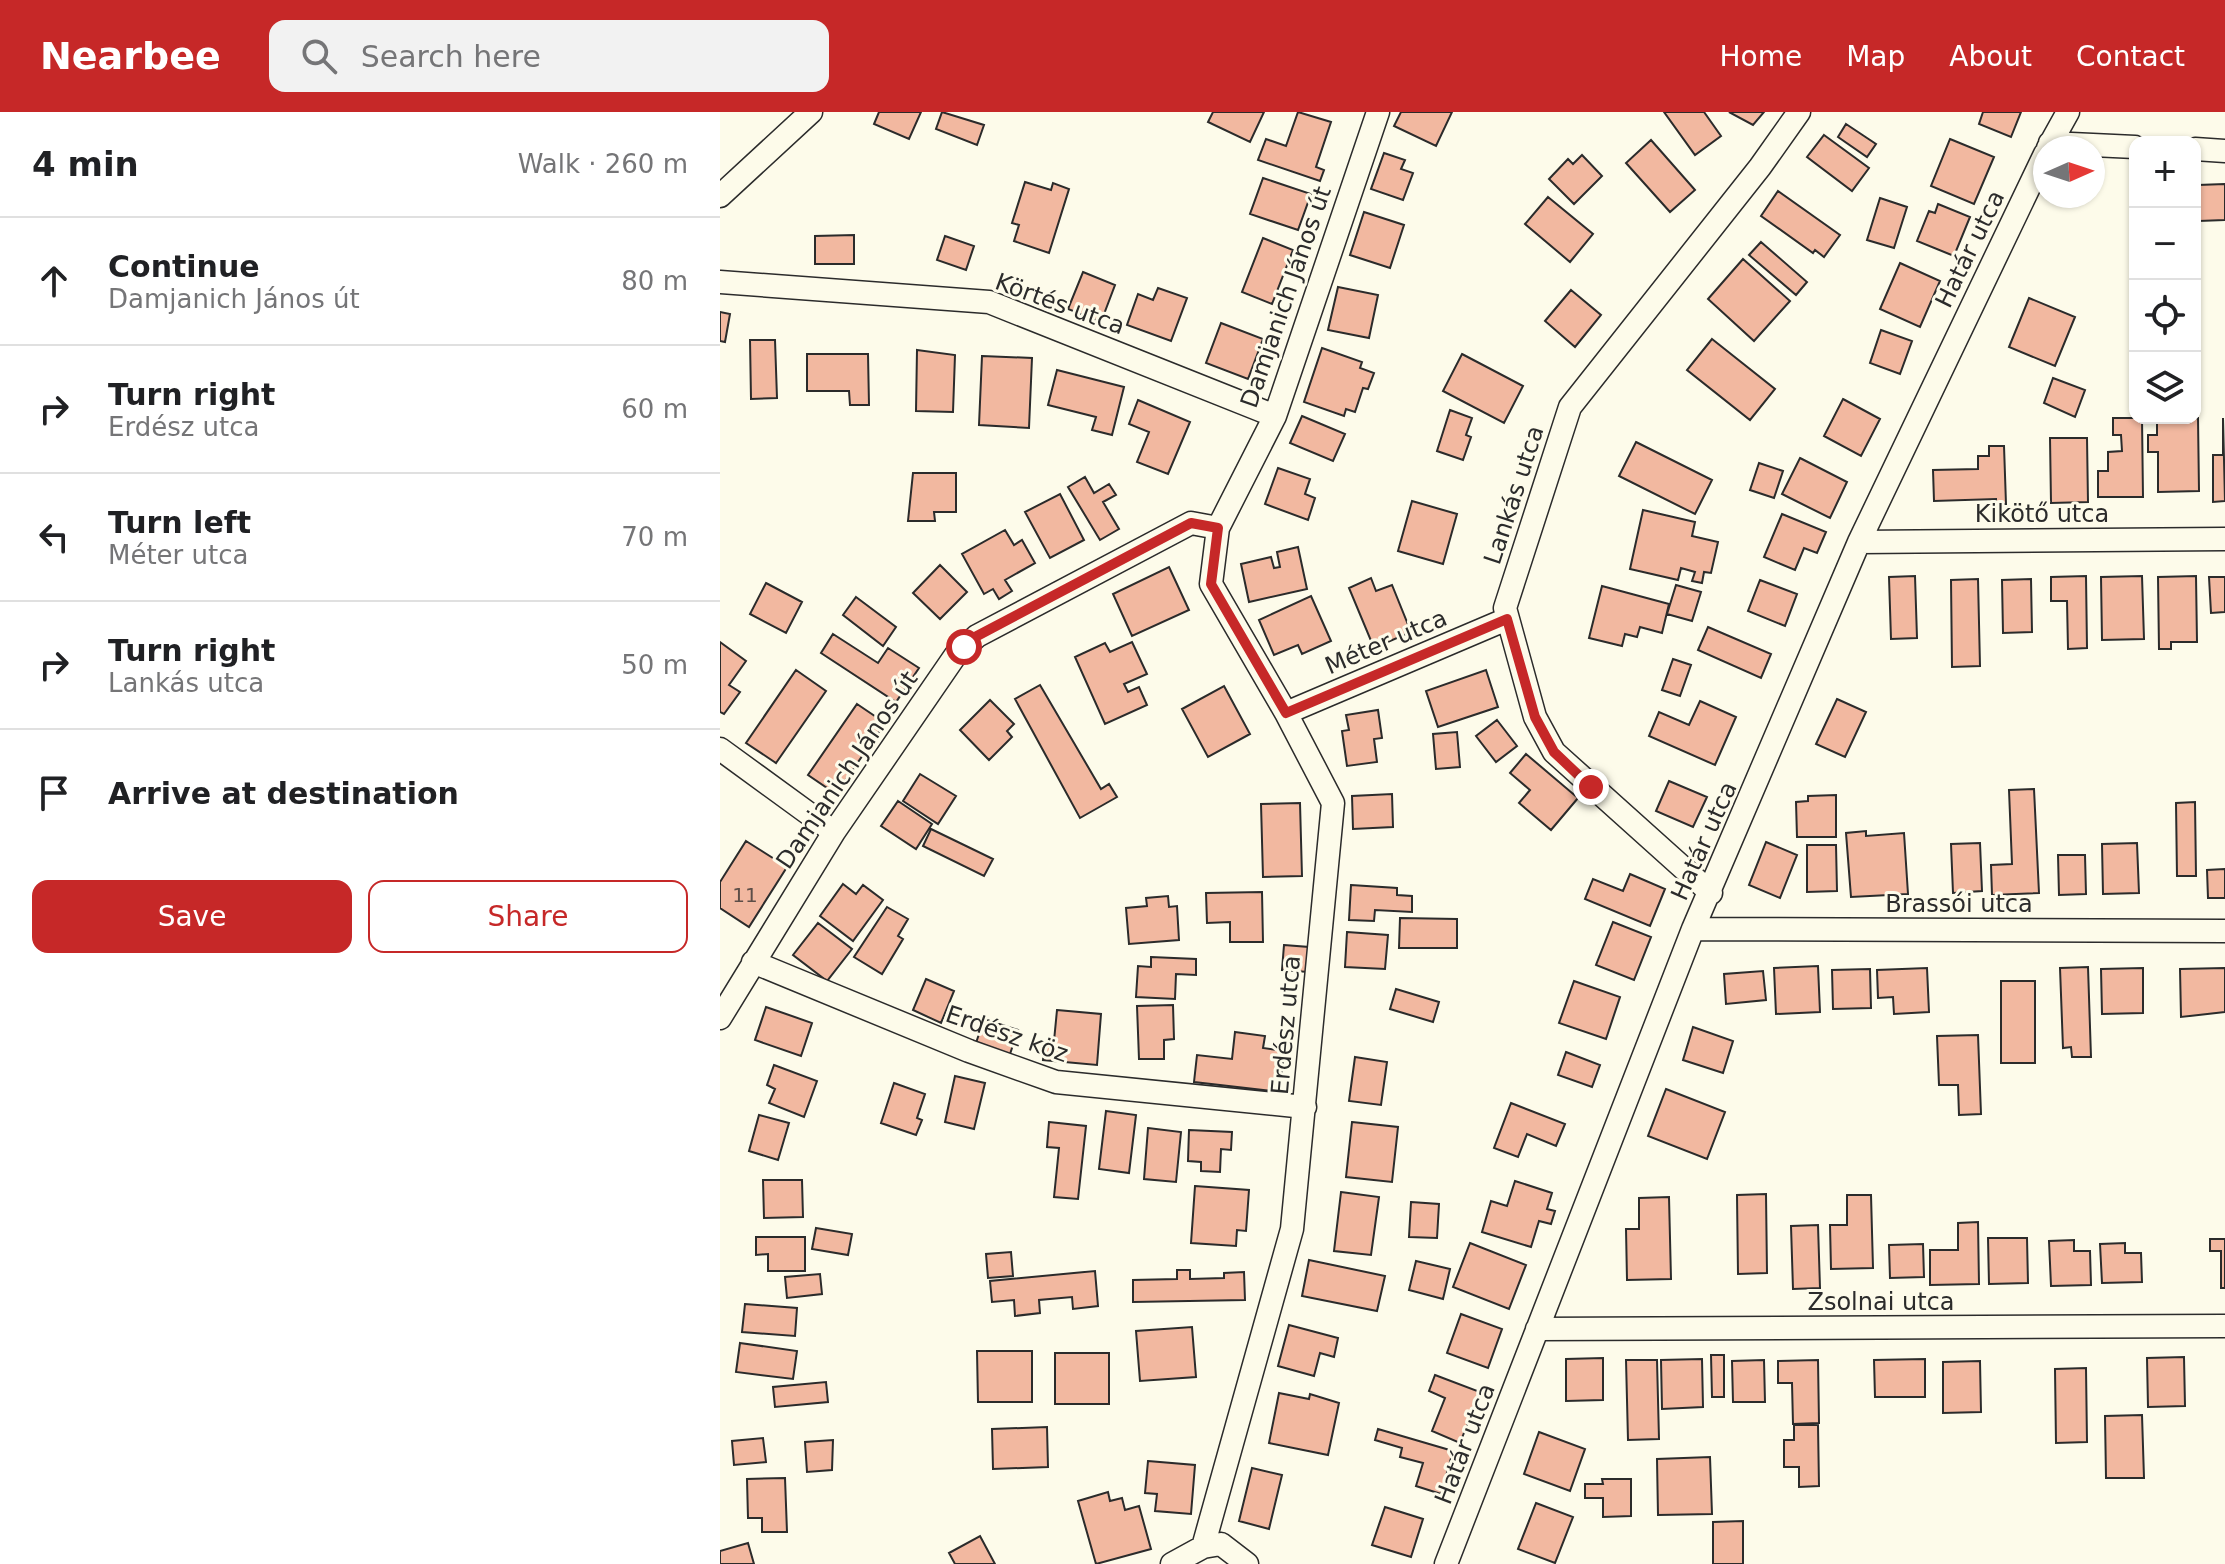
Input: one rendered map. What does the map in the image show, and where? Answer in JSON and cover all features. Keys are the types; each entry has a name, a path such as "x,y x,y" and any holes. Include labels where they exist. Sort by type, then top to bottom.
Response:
{"street":[{"path":"720,196 811,112"},
{"name":"Lankás utca","path":"1711,893 1554,752 1535,717 1505,608 1570,407 1760,167 1799,112"},
{"name":"Határ utca","path":"2055,136 2068,112"},
{"name":"Damjanich János út","path":"720,1018 834,832 964,647 977,636 1191,523 1218,528 1275,416 1370,115"},
{"path":"2105,147 2129,147"},
{"path":"2201,149 2225,151"},
{"name":"Határ utca","path":"1446,1564 1693,929 1859,542 2033,179"},
{"name":"Körtés utca","path":"720,282 989,302 1275,416"},
{"name":"Erdész utca","path":"1203,1547 1292,1229 1333,803 1286,713 1211,584 1218,528"},
{"name":"Kikötő utca","path":"1859,542 2225,539"},
{"name":"Méter utca","path":"1286,713 1507,619"},
{"path":"720,749 834,832"},
{"name":"Brassói utca","path":"1693,929 2225,931"},
{"name":"Erdész köz","path":"753,962 969,1051 1056,1082 1305,1107"},
{"name":"Zsolnai utca","path":"1537,1329 2225,1326"},
{"path":"1172,1564 1203,1547 1221,1544 1247,1564"}],"building":[{"path":"879,112 921,112 909,139 874,124"},
{"path":"942,112 984,125 977,145 936,129"},
{"path":"1213,112 1264,112 1250,142 1208,122"},
{"path":"1298,112 1331,122 1316,167 1324,170 1320,181 1258,160 1266,139 1286,146"},
{"path":"1401,112 1452,112 1436,146 1394,126"},
{"path":"1664,112 1704,112 1721,136 1695,155"},
{"path":"1729,112 1764,112 1753,125"},
{"path":"1983,112 2021,112 2011,137 1979,124"},
{"path":"1846,124 1876,144 1867,157 1838,137"},
{"path":"1824,135 1869,168 1852,191 1807,157"},
{"path":"1950,139 1994,157 1974,204 1931,186"},
{"path":"1651,140 1695,190 1670,212 1626,163"},
{"path":"1384,153 1405,160 1401,169 1413,173 1403,200 1371,189"},
{"path":"1582,155 1602,176 1574,204 1549,179 1568,159 1573,164"},
{"path":"1263,178 1311,194 1298,230 1250,214"},
{"path":"1025,182 1051,190 1053,183 1069,189 1049,253 1014,241 1019,225 1012,223"},
{"path":"2225,184 2225,220 2201,221 2201,185"},
{"path":"1778,191 1840,235 1824,257 1815,250 1813,253 1761,216"},
{"path":"1548,197 1593,234 1570,262 1525,224"},
{"path":"1880,198 1907,207 1894,248 1867,240"},
{"path":"1938,204 1970,217 1954,256 1917,241 1929,211 1935,213"},
{"path":"1364,212 1404,225 1390,268 1350,255"},
{"path":"854,235 854,264 815,264 815,236"},
{"path":"945,236 974,246 966,270 937,260"},
{"path":"1263,238 1293,250 1272,304 1242,292"},
{"path":"1761,242 1807,282 1796,295 1749,255"},
{"path":"1743,259 1790,301 1754,341 1708,299"},
{"path":"1900,263 1940,281 1920,327 1880,309"},
{"path":"1083,272 1115,285 1101,322 1068,309"},
{"path":"1338,287 1378,295 1369,338 1328,330"},
{"path":"1158,288 1187,298 1171,341 1127,325 1138,294 1153,300"},
{"path":"1571,290 1601,315 1575,347 1545,321"},
{"path":"2029,298 2075,317 2055,366 2009,347"},
{"path":"720,312 730,314 725,342 720,341"},
{"path":"1221,323 1263,339 1248,379 1206,363"},
{"path":"1881,330 1912,341 1900,374 1870,363"},
{"path":"1712,339 1775,389 1750,420 1687,370"},
{"path":"750,340 775,340 777,398 751,399"},
{"path":"1322,348 1362,362 1360,368 1374,373 1368,389 1363,388 1355,412 1346,409 1344,416 1304,402"},
{"path":"917,350 955,355 953,412 916,411"},
{"path":"807,354 868,354 869,405 850,405 849,391 807,391"},
{"path":"1462,354 1523,386 1504,423 1443,391"},
{"path":"982,356 1032,358 1029,428 979,425"},
{"path":"1057,370 1124,387 1112,435 1092,430 1096,417 1048,405"},
{"path":"2053,378 2085,390 2075,417 2044,403"},
{"path":"1843,399 1880,419 1861,456 1824,436"},
{"path":"1138,400 1190,422 1168,474 1137,462 1149,432 1129,424"},
{"path":"1450,410 1472,418 1466,435 1471,437 1463,460 1437,451"},
{"path":"1302,416 1345,434 1333,461 1290,443"},
{"path":"2113,418 2129,418 2129,424 2142,424 2143,497 2098,497 2098,471 2108,471 2108,452 2122,451 2121,435 2113,435"},
{"path":"2223,418 2225,501 2213,502 2213,455 2223,455"},
{"path":"2157,424 2198,424 2199,491 2158,492 2158,452 2148,452 2148,435 2157,435"},
{"path":"2050,438 2087,438 2088,502 2051,503"},
{"path":"1636,442 1712,480 1695,514 1619,476"},
{"path":"1989,446 2004,446 2006,504 1996,504 1996,499 1934,501 1933,470 1978,469 1978,456 1989,456"},
{"path":"1800,458 1847,482 1830,518 1782,494"},
{"path":"1759,463 1783,471 1774,498 1750,490"},
{"path":"1278,468 1310,479 1305,494 1315,498 1308,520 1265,504"},
{"path":"913,473 956,473 956,512 934,512 935,521 908,521"},
{"path":"1085,477 1094,493 1109,484 1116,495 1103,502 1119,529 1100,540 1068,487"},
{"path":"1060,494 1084,540 1050,558 1025,512"},
{"path":"1412,501 1457,514 1443,564 1398,551"},
{"path":"1643,510 1695,522 1692,536 1718,542 1711,573 1704,572 1702,583 1692,581 1695,572 1681,568 1678,580 1630,569"},
{"path":"1782,514 1826,532 1817,553 1804,548 1795,570 1764,557"},
{"path":"1005,530 1014,545 1022,540 1035,563 1005,580 1012,591 999,599 993,589 984,594 962,554"},
{"path":"1298,547 1307,589 1249,602 1241,564 1271,557 1274,568 1280,567 1277,552"},
{"path":"940,565 967,592 940,619 913,593"},
{"path":"1169,567 1189,610 1132,636 1113,594"},
{"path":"1915,576 1917,638 1891,639 1889,577"},
{"path":"2086,576 2087,648 2068,649 2067,601 2051,601 2051,577"},
{"path":"2142,576 2144,639 2102,640 2101,577"},
{"path":"2196,576 2197,642 2171,642 2171,649 2159,649 2158,577"},
{"path":"2209,577 2225,577 2225,612 2211,613"},
{"path":"1371,578 1376,591 1392,585 1411,632 1374,648 1349,588"},
{"path":"1978,579 1980,666 1952,667 1951,580"},
{"path":"2031,579 2032,632 2003,633 2002,580"},
{"path":"1760,580 1797,594 1785,626 1748,611"},
{"path":"766,583 802,602 786,633 750,614"},
{"path":"1676,585 1701,592 1692,621 1667,614"},
{"path":"1602,586 1669,604 1662,633 1640,627 1637,637 1625,634 1622,646 1589,638"},
{"path":"1311,596 1331,641 1302,654 1298,645 1274,655 1259,620"},
{"path":"856,597 896,627 883,646 843,615"},
{"path":"1708,627 1771,654 1761,678 1698,650"},
{"path":"833,634 878,663 888,648 919,668 896,702 821,653"},
{"path":"720,642 746,661 729,685 740,692 724,714 720,712"},
{"path":"1132,642 1147,674 1124,684 1128,692 1139,687 1147,705 1105,724 1075,657 1105,643 1110,652"},
{"path":"1673,659 1691,665 1680,696 1662,690"},
{"path":"796,670 826,691 776,763 746,743"},
{"path":"1486,670 1498,707 1438,727 1426,691"},
{"path":"1040,685 1101,789 1109,784 1117,797 1080,818 1015,699"},
{"path":"1224,686 1250,734 1208,757 1182,709"},
{"path":"1837,699 1866,712 1845,757 1816,744"},
{"path":"990,700 1014,724 1007,731 1012,737 989,760 960,730"},
{"path":"1700,701 1736,717 1715,765 1649,736 1659,712 1689,725"},
{"path":"857,704 885,723 836,794 808,775"},
{"path":"1378,710 1382,738 1374,739 1377,762 1347,766 1342,731 1349,730 1346,715"},
{"path":"1497,720 1517,746 1496,762 1476,736"},
{"path":"1457,732 1460,767 1436,769 1433,734"},
{"path":"1526,754 1578,798 1551,830 1519,803 1530,790 1510,773"},
{"path":"920,774 956,796 938,824 903,801"},
{"path":"1669,781 1707,797 1693,827 1656,811"},
{"path":"2034,789 2039,893 1992,895 1991,865 2012,864 2009,790"},
{"path":"1392,794 1393,827 1353,829 1352,796"},
{"path":"1836,795 1836,837 1797,837 1796,802 1808,801 1808,796"},
{"path":"898,801 932,824 916,849 881,826"},
{"path":"2195,802 2196,876 2177,876 2176,803"},
{"path":"1300,803 1302,876 1263,877 1261,804"},
{"path":"931,829 993,859 984,876 923,846"},
{"path":"1866,831 1866,836 1904,833 1908,894 1851,897 1846,833"},
{"path":"746,841 787,867 749,927 720,908 720,882"},
{"path":"1766,842 1797,855 1780,898 1749,885"},
{"path":"1980,843 1982,891 1953,893 1951,844"},
{"path":"2137,843 2139,893 2103,894 2102,844"},
{"path":"1807,845 1836,845 1837,891 1807,892"},
{"path":"2058,855 2085,855 2086,894 2059,895"},
{"path":"2225,869 2225,898 2208,898 2207,870"},
{"path":"1630,874 1665,889 1650,926 1585,899 1593,879 1623,891"},
{"path":"843,884 856,894 863,885 883,900 853,941 820,916"},
{"path":"1351,885 1397,888 1397,895 1412,896 1412,912 1375,910 1374,921 1349,920"},
{"path":"1262,892 1263,942 1230,942 1230,922 1207,923 1206,893"},
{"path":"1168,896 1169,907 1177,906 1179,940 1129,944 1126,908 1147,906 1146,898"},
{"path":"887,907 908,919 898,936 903,939 882,974 854,957"},
{"path":"1400,918 1457,919 1457,948 1399,948"},
{"path":"1613,922 1651,937 1634,980 1596,965"},
{"path":"818,923 852,949 827,981 793,955"},
{"path":"1347,932 1388,935 1385,969 1345,967"},
{"path":"1284,945 1309,947 1308,972 1282,970"},
{"path":"1151,957 1196,959 1196,975 1176,974 1175,999 1136,997 1138,966 1151,967"},
{"path":"1818,966 1820,1012 1776,1014 1774,968"},
{"path":"2088,967 2091,1057 2072,1057 2071,1047 2063,1048 2060,968"},
{"path":"1927,968 1929,1012 1894,1014 1893,997 1878,998 1877,970"},
{"path":"2143,968 2143,1013 2102,1014 2101,969"},
{"path":"2225,968 2225,1012 2181,1017 2180,969"},
{"path":"1870,969 1871,1008 1833,1009 1832,970"},
{"path":"1763,971 1766,1000 1726,1004 1724,974"},
{"path":"926,979 954,991 941,1023 913,1010"},
{"path":"1574,981 1620,997 1606,1039 1559,1023"},
{"path":"2001,981 2035,981 2035,1063 2001,1063"},
{"path":"1396,989 1439,1002 1433,1022 1390,1009"},
{"path":"1173,1005 1174,1039 1164,1040 1164,1059 1139,1059 1137,1006"},
{"path":"766,1007 812,1023 801,1056 755,1040"},
{"path":"1057,1010 1101,1014 1097,1065 1043,1060 1045,1040 1054,1041"},
{"path":"984,1019 1018,1030 1008,1060 974,1049"},
{"path":"1693,1027 1733,1041 1723,1073 1683,1060"},
{"path":"1235,1032 1265,1036 1263,1048 1284,1051 1280,1092 1194,1082 1197,1055 1232,1059"},
{"path":"1978,1035 1981,1114 1959,1115 1958,1085 1939,1085 1937,1036"},
{"path":"1566,1052 1600,1065 1592,1087 1558,1075"},
{"path":"1355,1057 1387,1062 1381,1105 1349,1101"},
{"path":"774,1065 817,1081 804,1117 769,1103 775,1089 767,1085"},
{"path":"955,1076 985,1083 974,1129 945,1122"},
{"path":"894,1083 925,1094 917,1118 922,1120 916,1135 881,1123"},
{"path":"1666,1089 1725,1112 1707,1159 1648,1136"},
{"path":"1511,1103 1565,1124 1556,1146 1527,1134 1518,1157 1494,1148"},
{"path":"1106,1111 1136,1115 1129,1173 1099,1169"},
{"path":"759,1115 789,1123 778,1160 749,1151"},
{"path":"1049,1122 1086,1126 1078,1199 1054,1197 1059,1148 1047,1147"},
{"path":"1352,1122 1398,1127 1392,1182 1346,1177"},
{"path":"1148,1128 1181,1132 1176,1182 1144,1179"},
{"path":"1189,1130 1232,1132 1231,1150 1221,1149 1220,1172 1201,1171 1201,1162 1188,1161"},
{"path":"763,1180 802,1180 803,1217 764,1218"},
{"path":"1515,1181 1552,1193 1547,1209 1555,1211 1551,1224 1539,1221 1531,1247 1482,1232 1491,1201 1507,1206"},
{"path":"1195,1186 1249,1190 1246,1231 1237,1230 1236,1246 1191,1243"},
{"path":"1341,1192 1379,1197 1371,1255 1334,1251"},
{"path":"1766,1194 1767,1273 1738,1274 1737,1195"},
{"path":"1847,1195 1871,1195 1873,1268 1831,1269 1830,1225 1847,1225"},
{"path":"1669,1197 1671,1279 1627,1280 1626,1229 1639,1229 1639,1198"},
{"path":"1411,1202 1439,1204 1437,1238 1409,1237"},
{"path":"1978,1222 1979,1284 1930,1285 1930,1250 1958,1250 1958,1223"},
{"path":"1818,1225 1820,1288 1793,1289 1791,1226"},
{"path":"816,1228 852,1234 848,1255 812,1249"},
{"path":"756,1237 805,1237 805,1271 768,1271 768,1254 756,1255"},
{"path":"1988,1238 2027,1238 2028,1283 1989,1284"},
{"path":"2210,1239 2225,1239 2225,1288 2221,1288 2221,1251 2210,1251"},
{"path":"2074,1240 2074,1251 2090,1251 2091,1285 2051,1286 2049,1241"},
{"path":"1470,1243 1526,1265 1509,1309 1453,1287"},
{"path":"2125,1243 2125,1253 2141,1253 2142,1282 2102,1283 2100,1244"},
{"path":"1923,1244 1924,1277 1890,1278 1889,1245"},
{"path":"1011,1252 1013,1276 988,1278 986,1254"},
{"path":"1309,1260 1385,1276 1377,1311 1302,1296"},
{"path":"1416,1261 1450,1269 1443,1299 1409,1290"},
{"path":"1177,1270 1190,1270 1190,1279 1224,1278 1224,1273 1244,1272 1245,1300 1133,1302 1133,1280 1177,1279"},
{"path":"1095,1271 1098,1306 1073,1309 1072,1297 1039,1300 1040,1313 1015,1316 1014,1300 992,1302 990,1281"},
{"path":"820,1274 822,1294 787,1298 785,1277"},
{"path":"745,1304 797,1308 795,1336 742,1332"},
{"path":"1461,1314 1502,1329 1488,1368 1447,1353"},
{"path":"1289,1325 1338,1338 1334,1357 1320,1353 1314,1376 1278,1366"},
{"path":"1192,1327 1196,1377 1140,1381 1136,1331"},
{"path":"740,1343 797,1351 793,1379 736,1372"},
{"path":"977,1351 1032,1351 1032,1402 978,1402"},
{"path":"1055,1353 1109,1353 1109,1404 1055,1404"},
{"path":"1711,1355 1724,1355 1724,1397 1712,1397"},
{"path":"2184,1357 2185,1406 2148,1407 2147,1358"},
{"path":"1603,1358 1603,1400 1566,1401 1566,1359"},
{"path":"1702,1359 1703,1407 1662,1409 1661,1360"},
{"path":"1925,1359 1925,1397 1875,1397 1874,1360"},
{"path":"1626,1360 1657,1360 1659,1439 1628,1440"},
{"path":"1764,1360 1765,1402 1733,1402 1732,1361"},
{"path":"1818,1360 1819,1423 1793,1424 1792,1383 1778,1383 1778,1361"},
{"path":"1980,1361 1981,1412 1943,1413 1943,1362"},
{"path":"2086,1368 2087,1442 2056,1443 2055,1369"},
{"path":"1435,1375 1480,1392 1460,1443 1432,1431 1445,1398 1429,1391"},
{"path":"826,1382 828,1402 775,1407 773,1387"},
{"path":"1279,1393 1309,1399 1310,1394 1339,1403 1328,1455 1269,1443"},
{"path":"2142,1415 2144,1478 2106,1478 2105,1416"},
{"path":"1794,1425 1818,1425 1819,1486 1799,1487 1799,1467 1784,1467 1784,1440 1794,1440"},
{"path":"1047,1427 1048,1467 993,1469 992,1429"},
{"path":"1378,1429 1453,1451 1441,1494 1416,1486 1423,1463 1400,1457 1402,1448 1375,1440"},
{"path":"1539,1432 1585,1449 1570,1491 1524,1474"},
{"path":"763,1438 766,1462 734,1465 732,1441"},
{"path":"833,1440 832,1470 807,1472 805,1442"},
{"path":"1710,1457 1712,1514 1658,1515 1657,1459"},
{"path":"1148,1461 1195,1465 1191,1514 1155,1511 1157,1494 1145,1493"},
{"path":"1252,1468 1282,1475 1269,1529 1239,1521"},
{"path":"785,1478 787,1532 762,1532 762,1518 748,1518 747,1479"},
{"path":"1602,1479 1631,1479 1631,1516 1603,1517 1603,1498 1585,1498 1585,1484 1603,1484"},
{"path":"1108,1492 1110,1501 1122,1498 1125,1510 1139,1506 1151,1549 1096,1564 1078,1501"},
{"path":"1536,1503 1573,1517 1555,1563 1518,1549"},
{"path":"1385,1507 1423,1519 1411,1557 1372,1545"},
{"path":"1743,1521 1743,1564 1713,1564 1713,1522"},
{"path":"980,1536 995,1564 955,1564 949,1553"},
{"path":"748,1543 754,1564 720,1564 720,1551"}],"route":[{"path":"964,647 977,636 1191,523 1218,528 1211,584 1286,713 1507,619 1535,717 1554,752 1591,787"}]}
